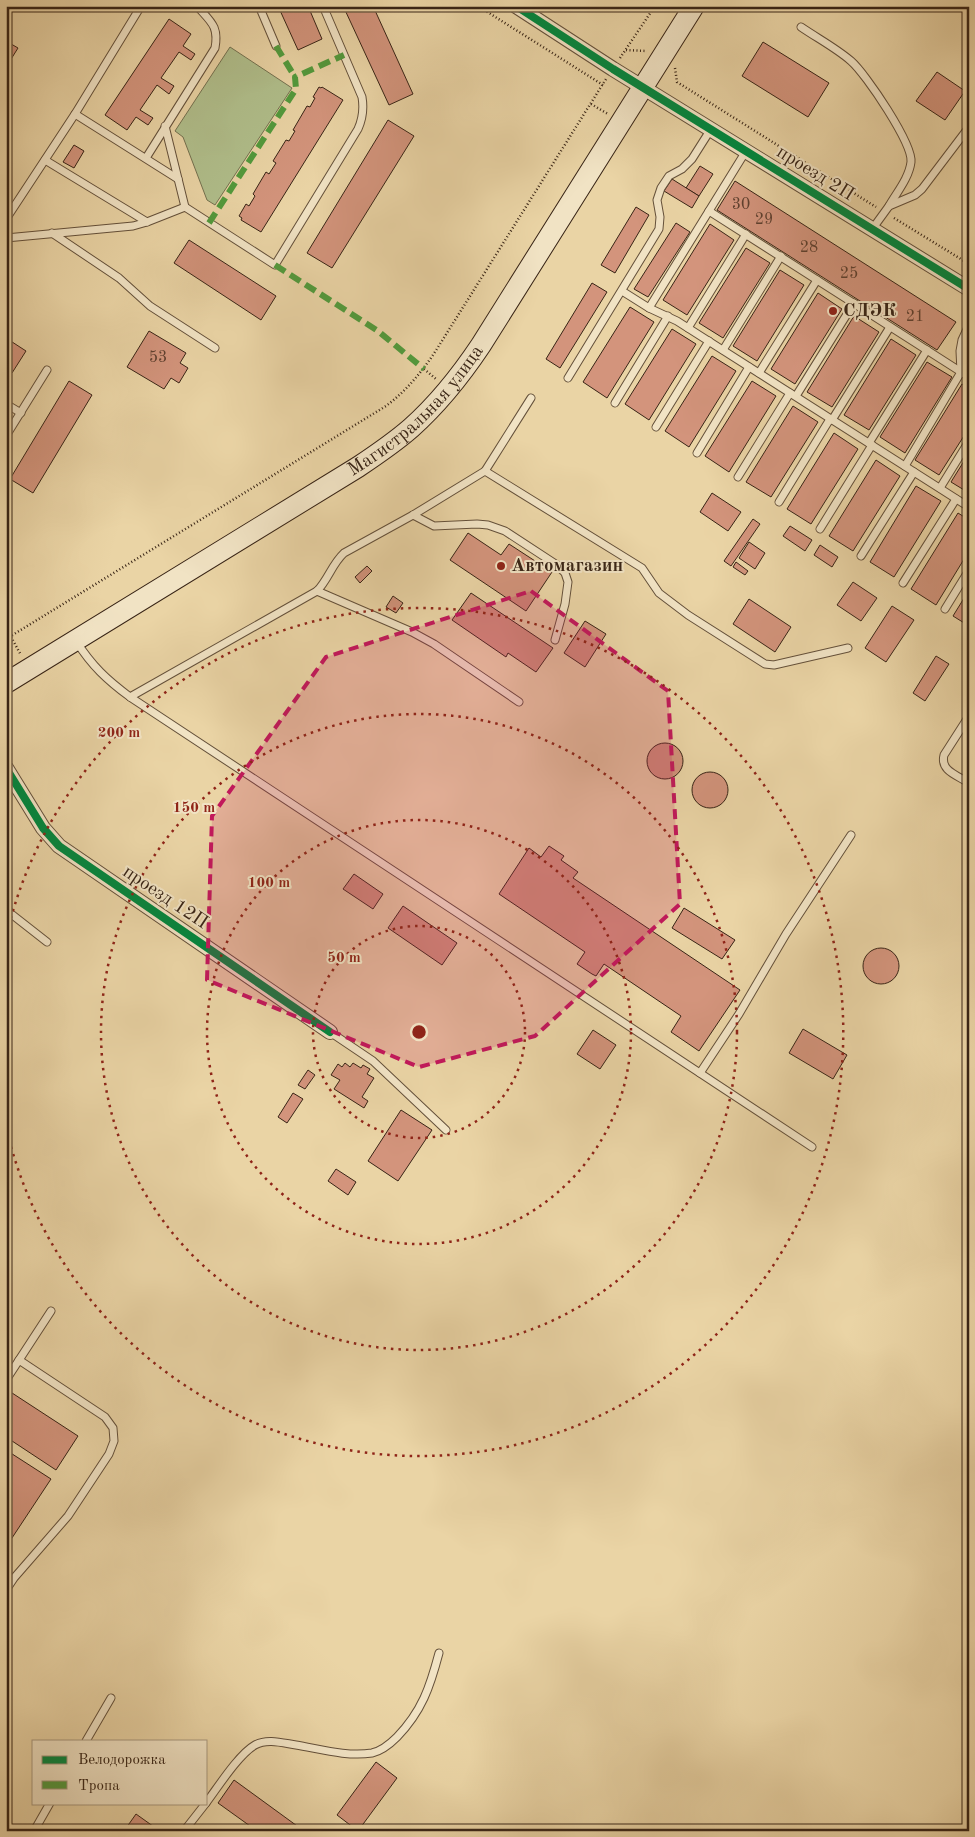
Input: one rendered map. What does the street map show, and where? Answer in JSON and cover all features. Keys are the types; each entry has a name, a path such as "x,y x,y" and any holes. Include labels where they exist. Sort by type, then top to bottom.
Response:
{"main road":[{"name":"Магистральная улица","path":"6,683 358,467 410,428 431,409 448,390 481,344 694,6"}],"street":[{"name":"проезд 2П","path":"516,6 969,289"},
{"name":"проезд 12П","path":"6,768 43,828 59,846 330,1032"}],"lane":[{"path":"6,219 75,114 141,6"},
{"path":"259,6 276,46"},
{"path":"165,126 185,207 275,265 353,138 362,119 364,107 362,97 323,6"},
{"path":"146,158 215,48 217,37 213,24 201,7"},
{"path":"801,27 851,61 861,72 904,136 912,160 910,170 905,181 873,228"},
{"path":"75,114 178,179"},
{"path":"886,209 922,189 969,127"},
{"path":"568,378 659,229 657,200 661,188 668,176 682,169 692,159 711,129"},
{"path":"649,308 746,150"},
{"path":"45,160 147,222"},
{"path":"6,238 133,226 185,207"},
{"path":"709,211 969,377"},
{"path":"52,233 119,278 150,306 215,348"},
{"path":"688,328 746,234"},
{"path":"723,350 781,256"},
{"path":"759,373 817,280"},
{"path":"622,291 709,341 969,507"},
{"path":"738,477 854,303"},
{"path":"615,403 668,316"},
{"path":"904,466 961,372 960,351 962,340 969,325"},
{"path":"779,502 890,327"},
{"path":"656,427 709,341"},
{"path":"820,529 927,350"},
{"path":"697,453 750,367"},
{"path":"6,436 47,370"},
{"path":"130,697 317,591 323,585 336,560 344,553 486,472 531,398"},
{"path":"6,404 20,413"},
{"path":"940,488 969,441"},
{"path":"486,472 642,568 658,593 688,615 766,664 774,665 848,648"},
{"path":"861,556 914,472"},
{"path":"903,583 956,499"},
{"path":"413,515 434,526 488,525 505,531 557,565 565,573 568,582 565,604 555,640"},
{"path":"945,609 969,570"},
{"path":"317,591 412,632 434,644 519,702"},
{"path":"76,641 95,668 109,682 130,697 812,1147"},
{"path":"969,716 944,754 942,762 945,768 969,783"},
{"path":"700,1073 739,1014 786,934 851,835"},
{"path":"6,907 10,913 47,942"},
{"path":"330,1032 374,1062 446,1130"},
{"path":"6,1380 51,1311"},
{"path":"6,1590 14,1578 68,1516 109,1454 114,1441 113,1428 105,1417 19,1360"},
{"path":"208,1800 244,1754 254,1745 261,1742 280,1742 358,1754 373,1753 382,1749 404,1729 420,1708 439,1654"},
{"path":"87,1740 110,1698"},
{"path":"34,1831 49,1804"},
{"path":"184,1831 205,1804"}],"path":[{"path":"6,639 386,406 402,394 424,369 603,85 478,6"},
{"path":"626,50 655,6"},
{"path":"677,82 886,209 969,264"}],"highlighted area":[{"path":"531,591 668,691 680,904 535,1036 419,1067 207,980 212,816 326,657"}],"green space":[{"path":"230,47 292,88 215,205 207,200 183,137 175,131"}],"building":[{"path":"278,6 308,6 322,39 298,50"},
{"path":"353,6 373,6 413,94 389,105 345,10"},
{"path":"169,19 191,34 183,46 195,54 191,60 179,52 161,78 174,86 169,94 157,85 140,110 153,118 148,125 136,117 127,130 105,115"},
{"path":"6,41 18,48 8,64 6,63"},
{"path":"763,42 829,83 808,117 742,76"},
{"path":"937,72 965,91 945,120 916,101"},
{"path":"319,87 343,100 261,232 241,220 242,218 239,216 246,204 249,206 255,196 253,194 266,172 269,174 276,163 273,161 286,140 289,141 307,106 310,107 315,98 313,97"},
{"path":"388,120 414,136 332,268 307,253"},
{"path":"74,145 84,151 74,168 63,162"},
{"path":"700,166 713,174 699,196 686,188"},
{"path":"672,179 699,196 692,208 664,191"},
{"path":"735,181 956,322 937,350 717,210"},
{"path":"636,207 649,215 615,273 601,265"},
{"path":"676,223 690,232 648,297 634,289"},
{"path":"710,224 734,240 687,315 663,300"},
{"path":"189,240 276,296 261,320 174,263"},
{"path":"746,248 770,263 723,338 699,323"},
{"path":"780,270 804,285 757,361 733,346"},
{"path":"592,283 607,292 560,368 546,359"},
{"path":"818,293 842,309 795,384 771,369"},
{"path":"630,307 654,322 607,398 583,382"},
{"path":"854,316 879,332 832,407 807,392"},
{"path":"672,329 696,344 649,420 625,404"},
{"path":"149,331 186,353 180,363 188,368 179,383 171,378 164,389 127,367"},
{"path":"6,338 26,351 12,373 6,369"},
{"path":"891,339 916,355 869,430 844,415"},
{"path":"712,356 736,371 689,447 665,431"},
{"path":"927,362 952,377 905,453 880,437"},
{"path":"69,381 92,395 33,493 10,479"},
{"path":"752,381 776,396 729,472 705,456"},
{"path":"962,384 969,388 969,428 939,475 915,460"},
{"path":"793,406 818,422 771,497 746,482"},
{"path":"834,433 858,449 811,524 787,509"},
{"path":"969,453 969,493 951,482"},
{"path":"876,460 900,476 853,551 829,536"},
{"path":"916,486 941,501 894,577 870,562"},
{"path":"712,493 741,512 728,531 700,512"},
{"path":"958,513 969,520 969,551 936,605 911,589"},
{"path":"753,519 760,524 731,566 724,561"},
{"path":"790,526 812,540 805,551 783,536"},
{"name":"Автомагазин","path":"468,533 501,555 509,544 552,572 526,611 450,560"},
{"path":"749,542 765,553 755,569 739,558"},
{"path":"820,545 838,557 832,567 814,555"},
{"path":"736,562 748,571 745,575 733,567"},
{"path":"367,566 372,571 360,583 355,577"},
{"path":"853,582 877,598 861,621 837,605"},
{"path":"969,590 969,626 953,616"},
{"path":"471,593 553,648 536,672 508,653 506,657 452,620"},
{"path":"393,596 403,603 396,613 386,607"},
{"path":"749,599 791,627 775,652 733,624"},
{"path":"892,606 914,620 886,662 865,648"},
{"path":"585,621 606,634 585,667 564,653"},
{"path":"936,656 949,664 925,701 913,693"},
{"path":"665,743 678,748 683,761 678,774 665,779 652,774 647,761 652,748"},
{"path":"710,772 723,777 728,790 723,803 710,808 697,803 692,790 697,777"},
{"path":"549,846 564,856 561,860 578,872 573,878 740,990 699,1051 671,1032 681,1016 604,964 596,976 577,964 585,952 499,894 529,848 541,857"},
{"path":"354,874 383,894 373,909 343,889"},
{"path":"403,906 457,943 442,965 388,928"},
{"path":"684,908 735,940 722,959 672,928"},
{"path":"881,948 894,953 899,966 894,979 881,984 868,979 863,966 868,953"},
{"path":"803,1029 847,1055 833,1079 789,1053"},
{"path":"593,1030 616,1045 600,1069 577,1054"},
{"path":"345,1063 350,1067 353,1063 361,1068 363,1065 370,1069 367,1074 374,1078 362,1097 368,1101 364,1108 334,1089 340,1080 331,1075 338,1064 342,1067"},
{"path":"308,1070 315,1075 305,1089 298,1085"},
{"path":"293,1093 303,1099 287,1123 278,1117"},
{"path":"401,1110 432,1130 398,1181 368,1161"},
{"path":"336,1169 356,1182 348,1195 328,1181"},
{"path":"9,1391 78,1436 56,1470 6,1437 6,1396"},
{"path":"6,1450 51,1479 6,1547"},
{"path":"376,1762 397,1778 358,1831 337,1815"},
{"path":"234,1780 304,1831 257,1831 218,1803"},
{"path":"136,1814 157,1829 156,1831 124,1831"}],"marked path":[{"path":"276,46 295,77"},
{"path":"209,223 296,89 295,77 344,55"},
{"path":"275,265 378,331 424,369"}],"cycle path":[{"path":"516,6 613,69 969,289"},
{"path":"6,768 43,828 59,846 330,1032"}],"place":[{"name":"СДЭК","path":"833,311"},
{"name":"Автомагазин","path":"501,566"}]}
